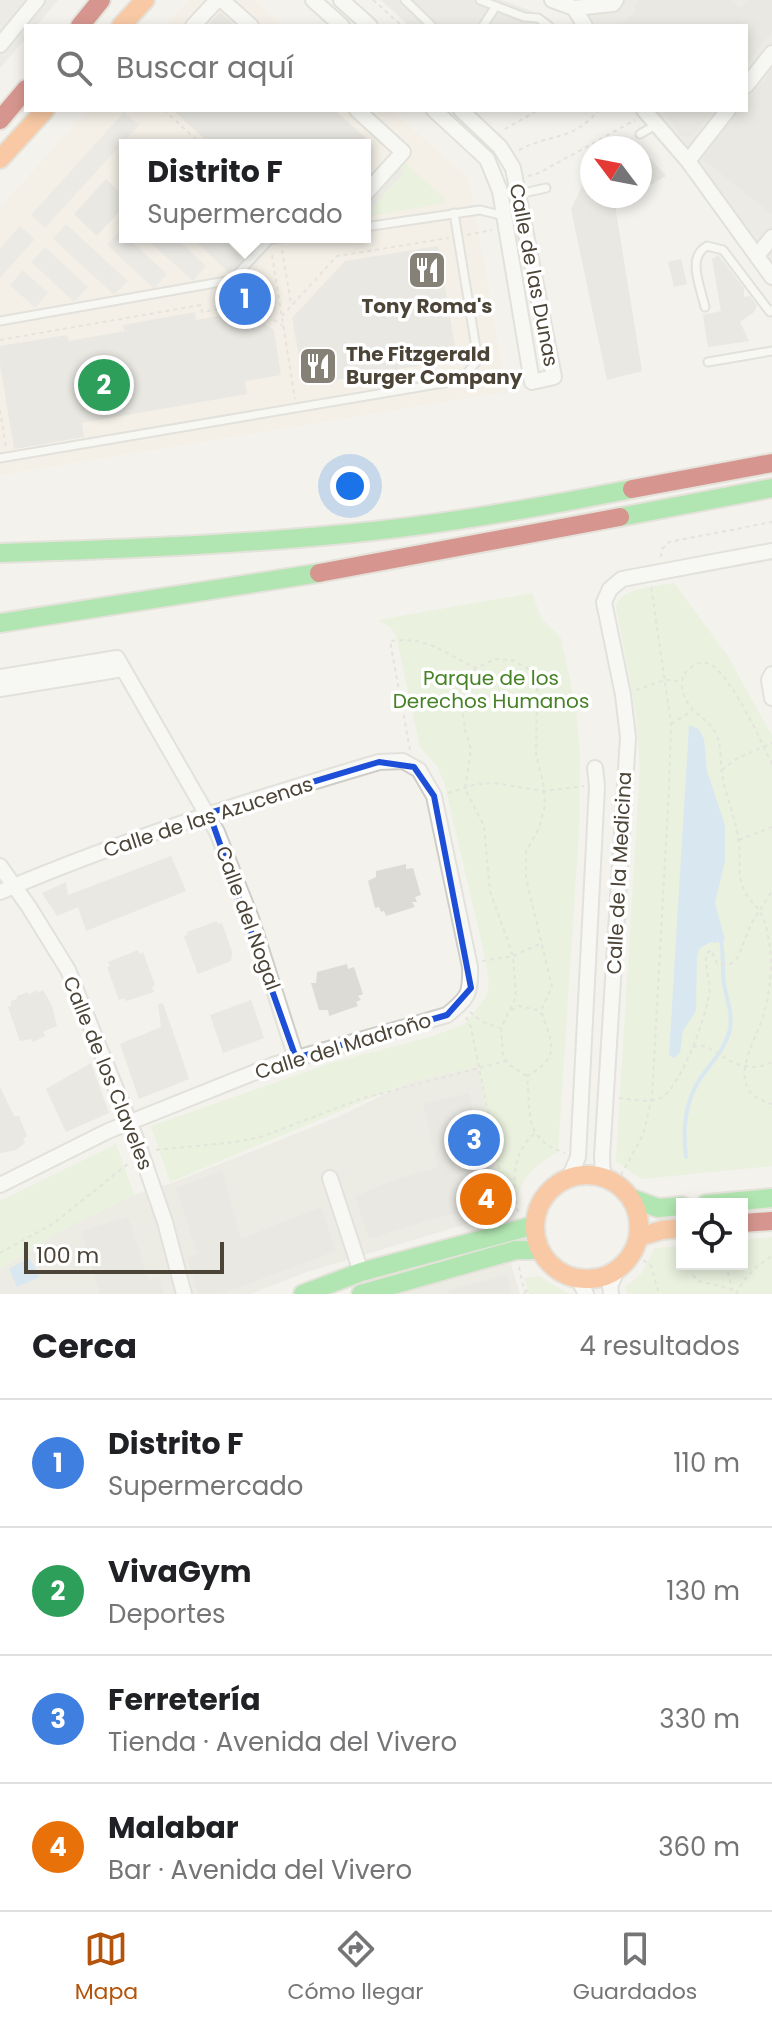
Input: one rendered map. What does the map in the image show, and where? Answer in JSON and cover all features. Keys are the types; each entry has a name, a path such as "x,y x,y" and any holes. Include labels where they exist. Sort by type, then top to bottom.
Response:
{"main road":[{"path":"82,24 101,0"},
{"path":"123,24 145,0"},
{"path":"0,120 24,91"},
{"path":"0,159 43,112"},
{"path":"0,553 214,546 403,527 529,510 772,461"},
{"path":"0,623 349,568 772,488"},
{"path":"367,1293 521,1234 543,1199 569,1178 592,1175 609,1180 631,1198 658,1208 676,1206"},
{"path":"631,1198 639,1217 636,1244"},
{"path":"748,1200 772,1198"},
{"path":"748,1223 772,1221"},
{"path":"521,1234 559,1271 582,1286 617,1271 636,1244 662,1230 676,1229"},
{"path":"303,1294 361,1272 521,1234"}],"street":[{"path":"0,45 37,0"},
{"path":"195,24 220,0 249,24"},
{"path":"313,0 340,24"},
{"path":"341,0 368,24"},
{"path":"552,0 574,8 613,4 616,0"},
{"path":"574,8 584,24"},
{"path":"748,83 772,53"},
{"path":"359,112 403,152 371,187"},
{"name":"Calle de las Dunas","path":"436,112 487,159 500,191 532,382 554,377 513,168 490,137 463,112"},
{"path":"688,161 726,112"},
{"path":"649,116 688,161 772,277"},
{"path":"757,256 772,237"},
{"path":"656,572 772,551"},
{"name":"Calle de la Medicina","path":"609,1180 605,1097 628,737 623,695 604,602 610,589 622,579 656,572"},
{"path":"0,677 120,663"},
{"path":"0,689 120,663"},
{"name":"Calle del Nogal","path":"120,663 209,813 251,918 296,1058"},
{"path":"770,677 772,698"},
{"name":"Calle de las Azucenas","path":"7,889 209,813 379,762 403,761 416,769"},
{"name":"Calle de la Medicina","path":"569,1178 578,1157 597,786 595,768"},
{"path":"416,769 434,796 469,963 471,988 460,1005"},
{"name":"Calle de los Claveles","path":"0,866 7,889 68,970 142,1154 165,1222 184,1294"},
{"name":"Calle del Madroño","path":"0,1185 130,1122 296,1058 447,1015 460,1005"},
{"path":"330,1178 361,1272"},
{"path":"611,1294 610,1286 617,1271"}],"lane":[{"path":"405,0 430,24"},
{"path":"480,0 524,17 538,18 546,24"},
{"path":"486,24 496,6"},
{"path":"524,17 529,24"},
{"path":"640,134 649,116"},
{"path":"517,187 546,188"},
{"path":"371,226 480,210 506,222"},
{"path":"4,457 461,380 478,360 454,213"},
{"path":"0,321 232,280 265,243"},
{"path":"705,307 695,262 701,249 707,246 723,250 770,312 772,310"},
{"path":"708,362 772,351"}],"path":[{"path":"373,0 400,24"},
{"path":"166,112 195,139"},
{"path":"490,137 534,112"},
{"path":"507,157 528,145 571,134 582,128 597,112"},
{"path":"517,187 649,116"},
{"path":"282,316 337,256 458,236 506,222"},
{"path":"270,243 297,408"},
{"path":"284,243 292,305"},
{"path":"0,340 201,305 202,312 250,304 283,326"},
{"path":"0,410 4,457"},
{"path":"609,1180 643,1135 651,1100 671,724 656,572 662,549 669,542 772,522"},
{"path":"416,769 390,641 411,638 430,643 476,668"},
{"path":"495,659 512,660 527,668 537,686 536,755 545,806 539,828 526,852 526,878 552,987 541,1010 552,1043 544,1066 527,1076 506,1061 501,1028 516,997 513,956 490,891 484,826 465,789 471,749 462,705 469,674 495,659"},
{"path":"772,764 749,716 714,667 704,662 685,672 681,681 684,694 715,732 738,841 737,867 743,887 759,911 772,954 770,990 745,1067 747,1089 754,1097 772,1104"},
{"path":"623,695 665,680 681,681"},
{"path":"671,724 694,710"},
{"path":"721,771 736,759 772,743"},
{"path":"434,796 494,783 543,791 597,786"},
{"path":"738,841 772,827"},
{"path":"605,1097 651,1100 661,1097 670,1088 693,1047 709,994 705,961 711,950 717,963 731,964 738,957 772,891"},
{"path":"469,963 513,956 540,944"},
{"path":"460,1005 481,1021 501,1028"},
{"path":"460,1005 471,1027 521,1234"},
{"path":"510,1011 519,1006 537,1010 542,1015"},
{"path":"764,1015 772,1014"},
{"path":"693,1047 698,1044 705,1046 724,1059 745,1067 764,1066 772,1062"},
{"path":"0,1253 54,1223 116,1171 152,1150 236,1142 264,1136 360,1099 506,1061"},
{"path":"527,1076 538,1139 549,1147 578,1157"},
{"path":"533,1294 524,1292 521,1234 514,1190 515,1167 523,1145 535,1133"},
{"path":"636,1244 651,1266 659,1294"},
{"path":"733,1292 754,1267 772,1256"},
{"path":"728,1270 733,1292"},
{"path":"693,1275 698,1281 733,1292"}],"highlighted area":[{"path":"379,762 414,767 434,796 471,988 447,1015 296,1058 209,813"}],"shaded area":[{"path":"0,0 58,0 38,24 24,24 24,40 0,68"},
{"path":"189,0 254,0 280,24 167,24"},
{"path":"381,0 501,0 534,12 532,20 541,24 407,24"},
{"path":"560,0 772,0 772,269 656,112 748,112 748,24 591,24 583,13"},
{"path":"86,112 394,112 469,179 507,392 0,475 0,207"},
{"path":"124,112 139,125 126,139 119,139 119,147 45,228 31,215"},
{"path":"399,166 405,171 371,209 371,196"},
{"path":"66,224 128,281 114,295 53,239"},
{"path":"20,226 35,239 0,278 0,248"},
{"path":"119,232 119,243 133,243 167,274 154,289 107,245"},
{"path":"151,243 181,243 206,266 193,281"},
{"path":"197,243 227,243 244,259 230,274"},
{"path":"45,247 88,287 74,302 31,262"},
{"path":"23,270 48,293 35,308 10,285"},
{"path":"479,1066 503,1213 304,1273 251,1294 0,1294 0,1269 69,1226 134,1195 335,1118 407,1083"},
{"path":"510,1261 520,1294 391,1294"}],"green space":[{"path":"405,163 443,197 445,203 371,216 371,210 405,171 399,166"},
{"name":"Parque de los Derechos Humanos","path":"674,583 727,655 772,736 772,1166 641,1179 616,1161 640,768 636,714 616,607 624,595 631,592"},
{"name":"Parque de los Derechos Humanos","path":"532,593 541,618 561,638 576,709 580,753 579,829 558,1152 532,1171 517,1198 502,1203 478,1066 407,1083 170,1182 151,1126 331,1063 430,1037 465,1024 486,997 489,984 485,957 444,782 437,766 420,747 396,635 378,620"},
{"path":"116,1144 134,1195 69,1226 0,1269 0,1201"},
{"path":"772,1237 772,1294 627,1294 625,1287 641,1274 655,1248 676,1246 676,1270 748,1270 748,1239"},
{"path":"539,1276 569,1294 529,1294 524,1278"}],"water":[{"path":"689,725 699,729 704,739 707,771 725,825 725,861 715,903 725,940 700,948 697,957 696,1011 683,1031 680,1053 674,1058 669,1055"},
{"path":"29,1258 40,1277 17,1287 9,1269"}],"building":[{"path":"640,0 731,0 741,8 747,0 772,0 772,32 748,62 748,24 622,24 636,10 634,8"},
{"path":"220,12 234,24 209,24"},
{"path":"772,70 772,214 702,159 737,112 748,112 748,100"},
{"path":"175,112 337,112 366,139 204,139"},
{"path":"663,112 712,112 696,132 688,137 680,135"},
{"path":"652,161 666,176 652,184"},
{"path":"106,179 119,191 119,212 97,236 74,214"},
{"path":"580,190 580,208 616,208 642,371 607,380 571,209"},
{"path":"438,246 457,359 313,384 302,373 292,318 345,261"},
{"path":"718,255 744,288 744,297 750,296 757,306 740,322 749,341 708,347 703,315 721,311 712,259"},
{"path":"681,259 687,284 674,287 668,262"},
{"path":"246,311 274,330 281,375 245,381 247,394 82,423 84,437 14,449 0,364 0,346 67,335 69,341 124,331 123,325 195,312 196,320"},
{"path":"171,856 186,891 86,931 78,907 57,916 42,893 66,882 68,895"},
{"path":"406,864 406,869 413,868 421,895 415,897 417,902 412,902 415,907 386,916 379,907 375,908 368,881 376,877 376,871"},
{"path":"217,921 218,924 222,923 232,952 231,961 198,974 184,936 188,935 187,932"},
{"path":"138,950 139,954 143,952 155,985 152,987 154,992 126,1001 124,998 119,1000 108,962"},
{"path":"347,964 348,969 354,967 363,994 358,996 361,1000 356,1002 358,1006 329,1016 328,1010 319,1010 311,983 316,983 317,972"},
{"path":"36,990 38,993 43,990 52,1006 57,1026 43,1032 45,1036 33,1042 31,1039 20,1041 8,1007 17,996 28,992 29,995"},
{"path":"251,1000 264,1038 223,1053 210,1015"},
{"path":"163,1003 189,1079 139,1099 120,1044 161,1027 158,1004"},
{"path":"91,1063 109,1113 66,1132 46,1089"},
{"path":"0,1087 14,1116 19,1116 27,1136 23,1139 25,1143 16,1150 0,1153"},
{"path":"469,1093 494,1205 429,1220 369,1239 355,1196 400,1178 438,1168 423,1104"},
{"path":"222,1171 241,1239 321,1207 336,1251 221,1294 198,1294 187,1257 197,1254 176,1188"},
{"path":"128,1217 149,1280 159,1277 164,1294 100,1294 81,1231"},
{"path":"507,1275 512,1294 449,1294 448,1290"}],"waterway":[{"path":"686,1157 685,1127 691,1098 700,1079 723,1047 730,1027 721,941"}],"traffic: fast":[{"path":"620,517 772,488"},
{"path":"0,553 221,544 354,533 424,525 632,489"},
{"path":"0,623 319,573"},
{"path":"631,1198 658,1208 676,1206"},
{"path":"748,1200 772,1198"},
{"path":"303,1294 361,1272 535,1225"},
{"path":"361,1294 516,1250 540,1250"}],"traffic: slow":[{"path":"123,24 145,0"},
{"path":"0,159 43,112"},
{"path":"587,1175 607,1179 624,1190 635,1207 639,1227 635,1247 624,1264 607,1275 587,1279 567,1275 550,1264 539,1247 535,1227 539,1207 550,1190 567,1179 587,1175"},
{"path":"639,1237 676,1229"}],"traffic: jam":[{"path":"82,24 101,0"},
{"path":"0,120 24,91"},
{"path":"632,489 772,463"},
{"path":"319,573 620,517"},
{"path":"748,1223 772,1221"}],"place":[{"name":"Tony Roma's","path":"427,270"},
{"name":"Distrito F","path":"245,299"},
{"name":"The Fitzgerald Burger Company","path":"318,366"},
{"name":"VivaGym","path":"104,385"},
{"name":"Ferretería","path":"474,1140"},
{"name":"Malabar","path":"486,1199"}]}
